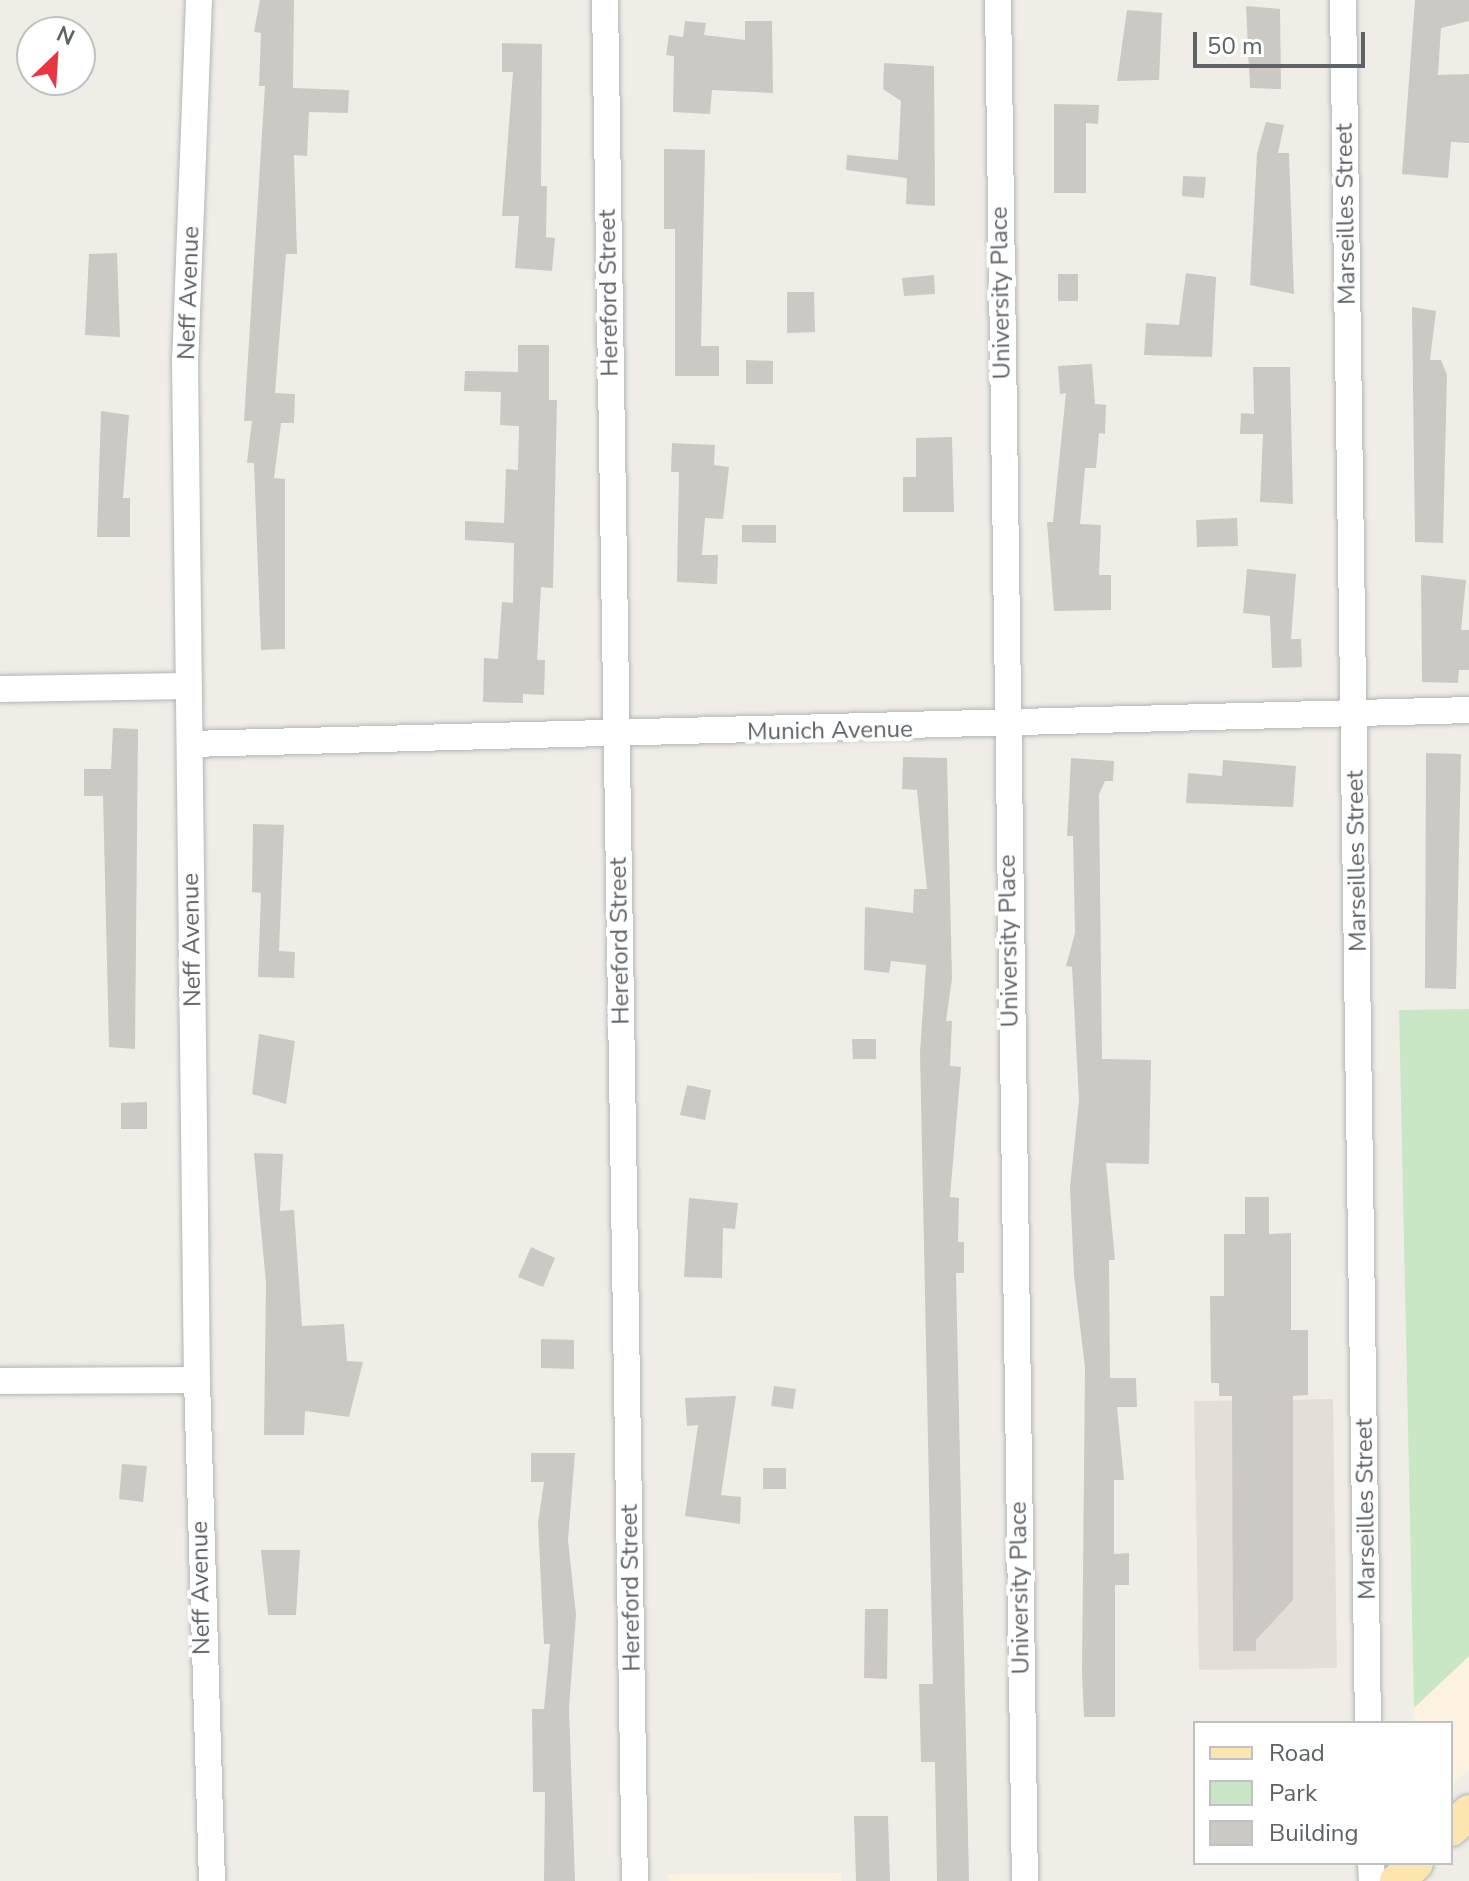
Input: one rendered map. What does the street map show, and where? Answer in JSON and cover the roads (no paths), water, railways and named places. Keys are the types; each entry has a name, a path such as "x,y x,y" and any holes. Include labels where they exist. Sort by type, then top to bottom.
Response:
{"main road":[{"path":"1453,1827 1469,1812"},
{"path":"1397,1881 1414,1865"}],"street":[{"name":"Neff Avenue","path":"199,0 186,296 197,1380 212,1881"},
{"name":"Hereford Street","path":"605,0 635,1881"},
{"name":"University Place","path":"998,0 1005,727 1025,1881"},
{"name":"Marseilles Street","path":"1343,0 1368,1721"},
{"path":"0,689 189,686"},
{"name":"Munich Avenue","path":"190,744 1005,727 1355,717 1469,710"},
{"path":"0,1381 197,1380"}]}
